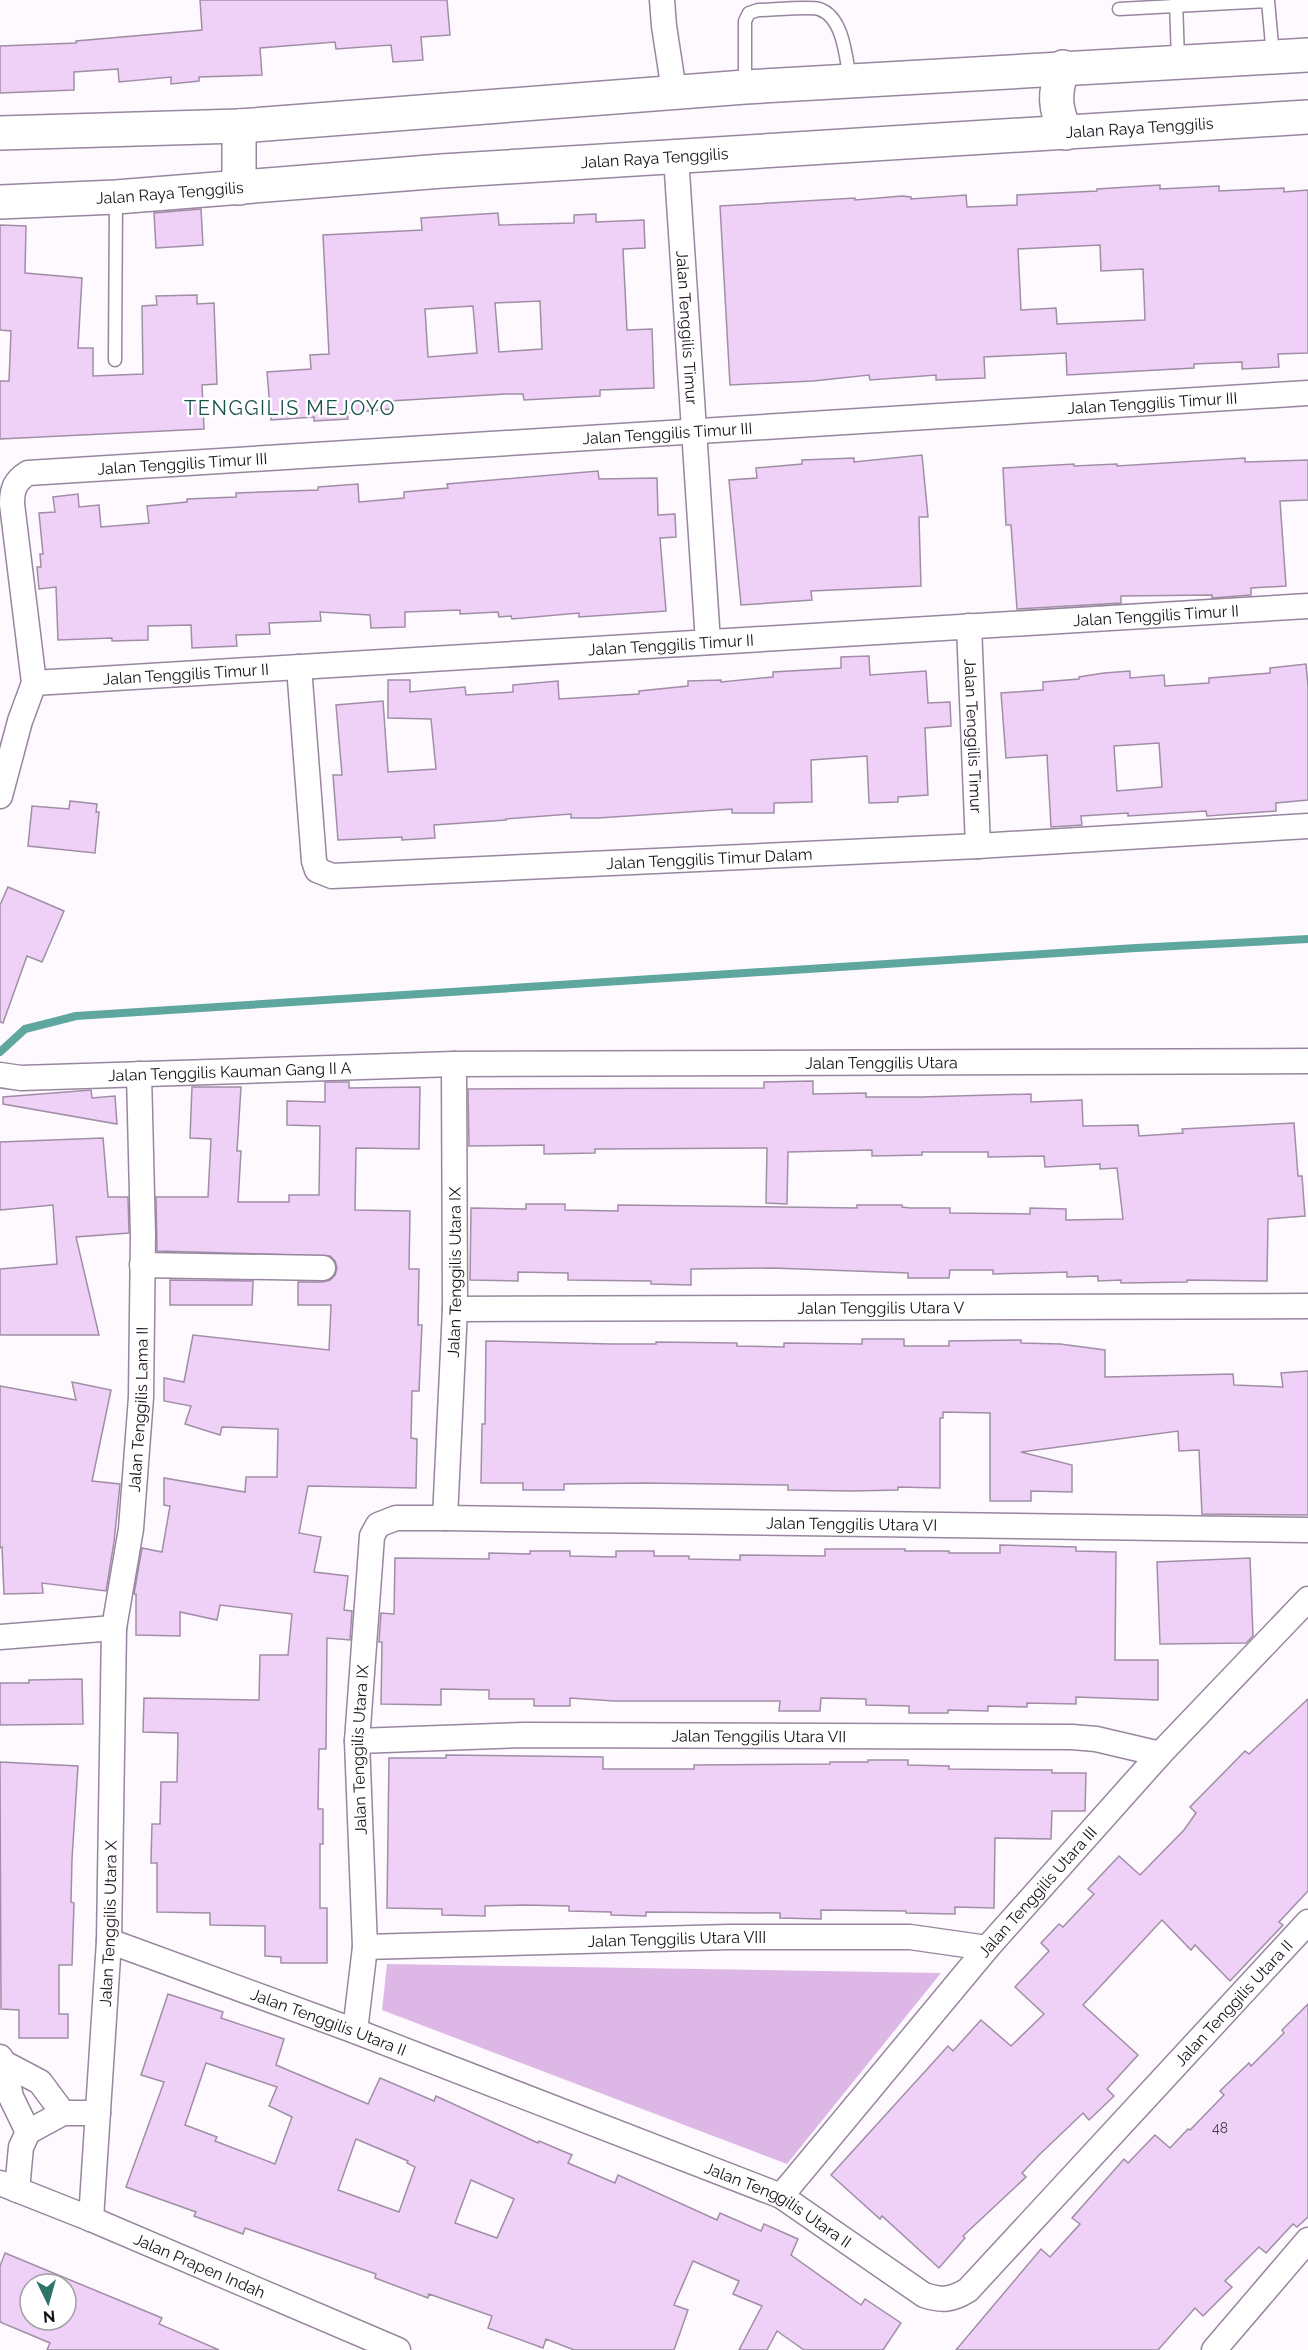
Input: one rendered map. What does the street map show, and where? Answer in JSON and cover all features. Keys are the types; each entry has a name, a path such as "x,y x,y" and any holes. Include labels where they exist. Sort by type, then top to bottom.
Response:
{"main road":[{"path":"0,133 239,126 675,91 1063,67 1308,55"},
{"path":"1063,67 1055,102 1066,133"},
{"name":"Jalan Raya Tenggilis","path":"0,202 116,197 442,171 1308,117"},
{"path":"239,126 240,188"}],"street":[{"path":"663,0 664,26 675,91"},
{"name":"Jalan Tenggilis Timur","path":"676,157 708,642"},
{"name":"Jalan Tenggilis Timur III","path":"34,683 12,504 14,486 18,479 28,473 1308,393"},
{"name":"Jalan Tenggilis Timur II","path":"34,683 1308,606"},
{"name":"Jalan Tenggilis Timur","path":"969,627 978,846"},
{"name":"Jalan Tenggilis Timur Dalam","path":"299,667 314,861 317,870 332,876 978,846 1308,826"},
{"path":"0,796 20,721 34,683"},
{"name":"Jalan Tenggilis Utara","path":"454,1064 1308,1061"},
{"name":"Jalan Tenggilis Kauman Gang II A","path":"2,1076 21,1078 454,1064"},
{"name":"Jalan Tenggilis Utara IX","path":"445,1518 455,1309 454,1064"},
{"name":"Jalan Tenggilis Lama II","path":"114,1628 131,1529 141,1397 142,1265 139,1074"},
{"path":"142,1265 323,1268"},
{"name":"Jalan Tenggilis Utara V","path":"455,1309 1308,1306"},
{"name":"Jalan Tenggilis Utara IX","path":"355,2031 365,1947 357,1741 372,1536 378,1525 396,1518"},
{"name":"Jalan Tenggilis Utara VI","path":"396,1518 1308,1530"},
{"name":"Jalan Tenggilis Utara III","path":"781,2196 987,1948 1160,1754 1308,1599"},
{"path":"0,1637 114,1628"},
{"name":"Jalan Tenggilis Utara X","path":"91,2219 109,1941 114,1628"},
{"name":"Jalan Tenggilis Utara VII","path":"357,1741 525,1735 1072,1737 1096,1739 1160,1754"},
{"name":"Jalan Tenggilis Utara II","path":"109,1941 355,2031 781,2196 924,2295 944,2300 956,2298 968,2290 1308,1922"},
{"name":"Jalan Tenggilis Utara VIII","path":"365,1947 729,1937 910,1937 987,1948"},
{"path":"2,2060 40,2082 63,2113"},
{"path":"2,2060 12,2103 28,2132"},
{"path":"8,2186 28,2132 63,2113 98,2113"},
{"name":"Jalan Prapen Indah","path":"8,2186 399,2350"},
{"path":"1214,2350 1308,2240"}],"lane":[{"path":"1119,9 1176,3 1268,1 1273,56"},
{"path":"1176,3 1178,61"},
{"path":"745,87 745,21 749,13 758,10 819,8 832,17 843,37 850,80"},
{"path":"115,360 116,197"}],"shaded area":[{"path":"387,1964 941,1973 787,2164 382,2010"}],"building":[{"path":"200,0 447,0 450,35 421,37 423,60 393,62 391,45 336,49 335,42 260,48 262,75 199,77 199,81 171,84 171,77 119,82 118,69 74,72 74,90 0,93 0,46 76,43 76,41 202,30"},
{"path":"1160,185 1160,189 1219,186 1219,191 1284,188 1284,192 1308,190 1308,353 1278,354 1279,367 1242,369 1242,362 1194,364 1194,368 1067,375 1066,353 984,357 985,378 936,380 936,375 870,380 869,375 813,381 730,385 720,206 855,198 855,200 902,196 911,197 911,199 966,195 967,207 1017,205 1017,195 1097,191 1097,189","holes":["1100,245 1101,271 1143,269 1145,320 1057,324 1056,308 1021,310 1018,249"]},
{"path":"201,209 203,245 156,248 154,213"},
{"path":"498,213 499,225 574,223 574,215 596,214 596,222 644,220 645,248 623,249 627,330 652,329 654,388 600,390 600,396 524,400 523,394 506,394 390,401 391,409 347,413 348,419 314,421 314,417 271,420 267,372 311,369 310,355 329,354 323,235 422,230 421,218","holes":["540,301 542,349 499,352 495,303","473,306 477,353 428,357 425,309"]},
{"path":"0,225 26,226 25,273 82,278 78,348 93,348 93,376 143,374 142,306 157,305 156,296 197,295 197,304 214,303 217,384 202,385 204,429 0,439 0,381 9,381 11,331 0,330"},
{"path":"922,455 928,517 919,517 921,586 811,591 812,600 741,605 729,480 757,478 756,468 802,464 802,460 854,458 854,462"},
{"path":"1245,458 1245,462 1308,460 1308,500 1280,501 1286,586 1251,588 1251,595 1212,598 1212,595 1121,596 1121,603 1017,609 1011,525 1006,525 1003,468 1074,464 1074,466 1117,464 1117,466"},
{"path":"598,471 599,479 657,478 658,515 675,514 676,537 660,538 666,611 579,617 579,613 512,619 511,616 499,617 498,612 460,614 460,610 405,612 405,627 371,628 370,615 320,612 321,621 269,623 270,634 236,635 237,646 192,648 191,625 148,626 148,640 112,641 112,638 58,640 56,587 39,589 37,567 41,567 40,554 43,554 39,513 55,512 53,497 78,494 79,507 99,505 101,527 149,523 147,506 187,502 187,499 236,497 236,493 318,490 318,487 358,484 359,502 404,498 404,492 448,488 447,484"},
{"path":"869,656 870,675 926,671 928,703 950,702 951,726 925,728 928,795 898,797 898,802 869,803 867,756 811,760 812,802 774,803 774,813 732,813 732,809 598,818 571,818 571,814 434,825 435,838 338,840 333,775 342,775 336,705 383,701 388,772 436,769 431,719 388,718 388,680 410,680 410,692 465,687 466,695 513,692 513,685 558,681 559,699 639,694 639,691 688,686 688,681 721,680 721,682 773,677 773,672 841,668 841,657"},
{"path":"1306,664 1308,687 1308,800 1276,803 1276,811 1207,816 1206,811 1128,816 1128,813 1081,816 1082,825 1051,827 1047,755 1006,758 1001,693 1043,690 1043,682 1079,679 1079,677 1104,673 1130,671 1130,678 1164,675 1165,686 1209,683 1209,678 1270,673 1270,668","holes":["1159,743 1162,787 1117,791 1114,746"]},
{"path":"70,801 97,804 96,812 99,812 95,853 28,846 32,806 69,809"},
{"path":"8,887 64,911 42,962 27,956 3,1023 0,1022 0,905"},
{"path":"813,1081 813,1094 866,1093 866,1097 921,1097 1031,1094 1031,1102 1082,1100 1083,1126 1138,1125 1139,1136 1183,1133 1182,1129 1294,1123 1298,1176 1302,1176 1305,1216 1268,1219 1267,1281 1187,1280 1187,1282 1121,1283 1121,1280 1098,1281 1098,1276 1067,1277 1067,1272 993,1274 993,1270 950,1270 949,1278 908,1278 908,1273 773,1268 691,1269 691,1285 651,1284 651,1281 568,1280 568,1273 518,1272 518,1281 470,1280 471,1208 526,1209 526,1204 565,1204 565,1210 618,1211 618,1205 857,1208 857,1205 902,1205 902,1207 910,1208 950,1208 950,1213 1030,1214 1030,1208 1066,1209 1066,1220 1123,1219 1117,1168 1100,1169 1100,1164 1045,1167 1044,1156 988,1157 988,1152 922,1152 922,1155 872,1156 872,1150 788,1152 787,1204 766,1203 767,1148 595,1149 595,1153 544,1154 544,1145 469,1146 468,1089 764,1088 764,1082"},
{"path":"325,1082 349,1082 349,1088 420,1087 419,1149 356,1148 355,1210 410,1211 409,1269 419,1269 418,1325 422,1325 419,1391 412,1391 411,1438 417,1439 416,1488 308,1486 299,1533 321,1537 314,1572 348,1576 344,1610 352,1611 350,1640 327,1638 326,1749 319,1749 318,1809 323,1809 323,1844 320,1844 320,1908 327,1908 327,1963 281,1963 281,1957 265,1956 265,1926 210,1925 210,1913 157,1912 157,1863 151,1863 152,1824 160,1824 161,1782 177,1782 178,1733 143,1732 144,1698 259,1700 260,1655 288,1655 292,1614 220,1605 217,1620 180,1612 180,1636 136,1635 136,1594 134,1594 142,1548 162,1552 170,1506 164,1505 164,1478 245,1492 246,1477 277,1477 278,1429 222,1427 220,1435 185,1424 191,1406 164,1401 164,1378 184,1382 193,1335 329,1350 331,1305 298,1305 298,1282 330,1280 337,1268 330,1256 157,1251 156,1197 208,1197 211,1139 190,1138 192,1087 241,1087 237,1151 241,1151 238,1202 289,1202 289,1195 319,1195 320,1126 287,1125 287,1101 325,1102"},
{"path":"91,1090 92,1098 115,1096 117,1124 3,1104 3,1097"},
{"path":"103,1138 108,1197 128,1197 129,1233 76,1237 99,1335 0,1335 0,1269 57,1264 53,1205 0,1210 0,1142"},
{"path":"170,1280 253,1281 252,1305 170,1305"},
{"path":"862,1339 904,1339 904,1346 949,1346 949,1341 1021,1340 1021,1343 1060,1344 1105,1350 1105,1377 1233,1374 1234,1385 1283,1387 1281,1373 1308,1371 1308,1515 1202,1514 1199,1450 1179,1451 1178,1431 1021,1452 1072,1465 1072,1492 1031,1491 1031,1501 990,1501 990,1413 943,1412 943,1418 940,1418 940,1488 898,1487 898,1490 852,1491 788,1490 788,1485 645,1483 564,1484 564,1490 523,1490 523,1483 481,1483 482,1424 485,1424 486,1341 611,1344 737,1343 737,1346 784,1347 784,1343 862,1344"},
{"path":"72,1382 111,1390 92,1481 120,1484 106,1591 42,1583 43,1593 4,1594 2,1547 0,1548 0,1386 76,1400"},
{"path":"1000,1545 1076,1547 1076,1551 1116,1552 1115,1660 1158,1660 1158,1700 1076,1697 1076,1704 1027,1703 1027,1707 988,1706 988,1711 948,1710 948,1713 909,1713 909,1706 866,1705 866,1699 821,1698 820,1711 779,1711 780,1701 614,1701 570,1698 570,1706 534,1706 534,1699 489,1699 489,1690 441,1689 441,1705 381,1704 382,1642 379,1642 381,1613 394,1614 395,1558 489,1559 489,1553 530,1554 530,1551 570,1551 570,1556 616,1557 616,1551 654,1551 654,1556 740,1560 740,1555 825,1556 825,1549 905,1549 905,1551 949,1551 949,1553 1000,1553"},
{"path":"1250,1558 1253,1636 1246,1643 1160,1644 1157,1562"},
{"path":"82,1679 83,1724 0,1725 0,1683"},
{"path":"1308,1699 1308,1891 1279,1922 1283,1925 1230,1981 1195,1945 1191,1950 1162,1920 1083,2005 1138,2055 1107,2089 1114,2096 1089,2120 1083,2113 1039,2155 1022,2173 1026,2177 963,2236 965,2238 939,2268 882,2216 880,2219 831,2175 948,2046 953,2051 981,2020 1011,2046 1044,2014 1015,1987 1049,1951 1041,1943 1059,1924 1063,1927 1094,1894 1088,1889 1119,1856 1140,1875 1184,1830 1196,1813 1190,1807 1245,1751 1249,1754"},
{"path":"446,1755 603,1757 603,1769 694,1769 694,1765 830,1764 830,1762 868,1762 868,1760 908,1760 908,1765 949,1766 949,1769 1052,1770 1052,1773 1086,1773 1085,1811 1052,1811 1051,1839 995,1838 994,1908 955,1907 955,1914 821,1910 821,1919 780,1918 780,1913 646,1912 646,1916 569,1911 569,1906 524,1905 485,1906 485,1916 442,1915 442,1909 387,1908 389,1758 446,1758"},
{"path":"0,1762 78,1766 72,1859 71,1902 74,1903 72,1965 59,1965 59,2014 68,2014 68,2038 19,2038 19,2010 1,2009"},
{"path":"168,1994 223,2012 221,2018 284,2039 276,2065 368,2104 380,2078 434,2101 436,2096 538,2143 539,2141 572,2155 568,2163 615,2183 618,2175 717,2220 720,2213 761,2231 764,2224 798,2239 791,2255 861,2305 865,2299 901,2323 883,2350 804,2350 777,2331 767,2350 739,2350 762,2306 733,2294 739,2281 693,2261 674,2305 688,2310 674,2350 574,2350 546,2339 543,2348 488,2328 492,2316 429,2294 428,2298 375,2278 376,2274 245,2228 243,2234 194,2216 196,2212 126,2187 164,2082 141,2075","holes":["206,2063 277,2087 269,2106 292,2117 275,2164 215,2141 217,2137 185,2125","356,2139 408,2161 407,2163 415,2167 399,2212 338,2190","471,2180 514,2199 497,2238 455,2223"]},
{"path":"1308,2004 1308,2217 1297,2227 1293,2224 1266,2253 1259,2247 1225,2281 1232,2287 1203,2316 1195,2308 1158,2350 956,2350 1041,2249 1050,2257 1080,2224 1072,2218 1124,2159 1128,2163 1155,2135 1170,2148 1224,2095 1220,2091 1249,2063 1251,2066 1284,2033 1282,2030"},
{"path":"5,2253 51,2272 18,2272 18,2330 0,2322 0,2266"},
{"path":"78,2283 162,2318 159,2324 219,2350 47,2350 50,2343 24,2332 78,2332"}],"waterway":[{"path":"0,1052 25,1029 76,1016 1308,939"}],"district":[{"name":"TENGGILIS MEJOYO","path":"290,408"}]}
